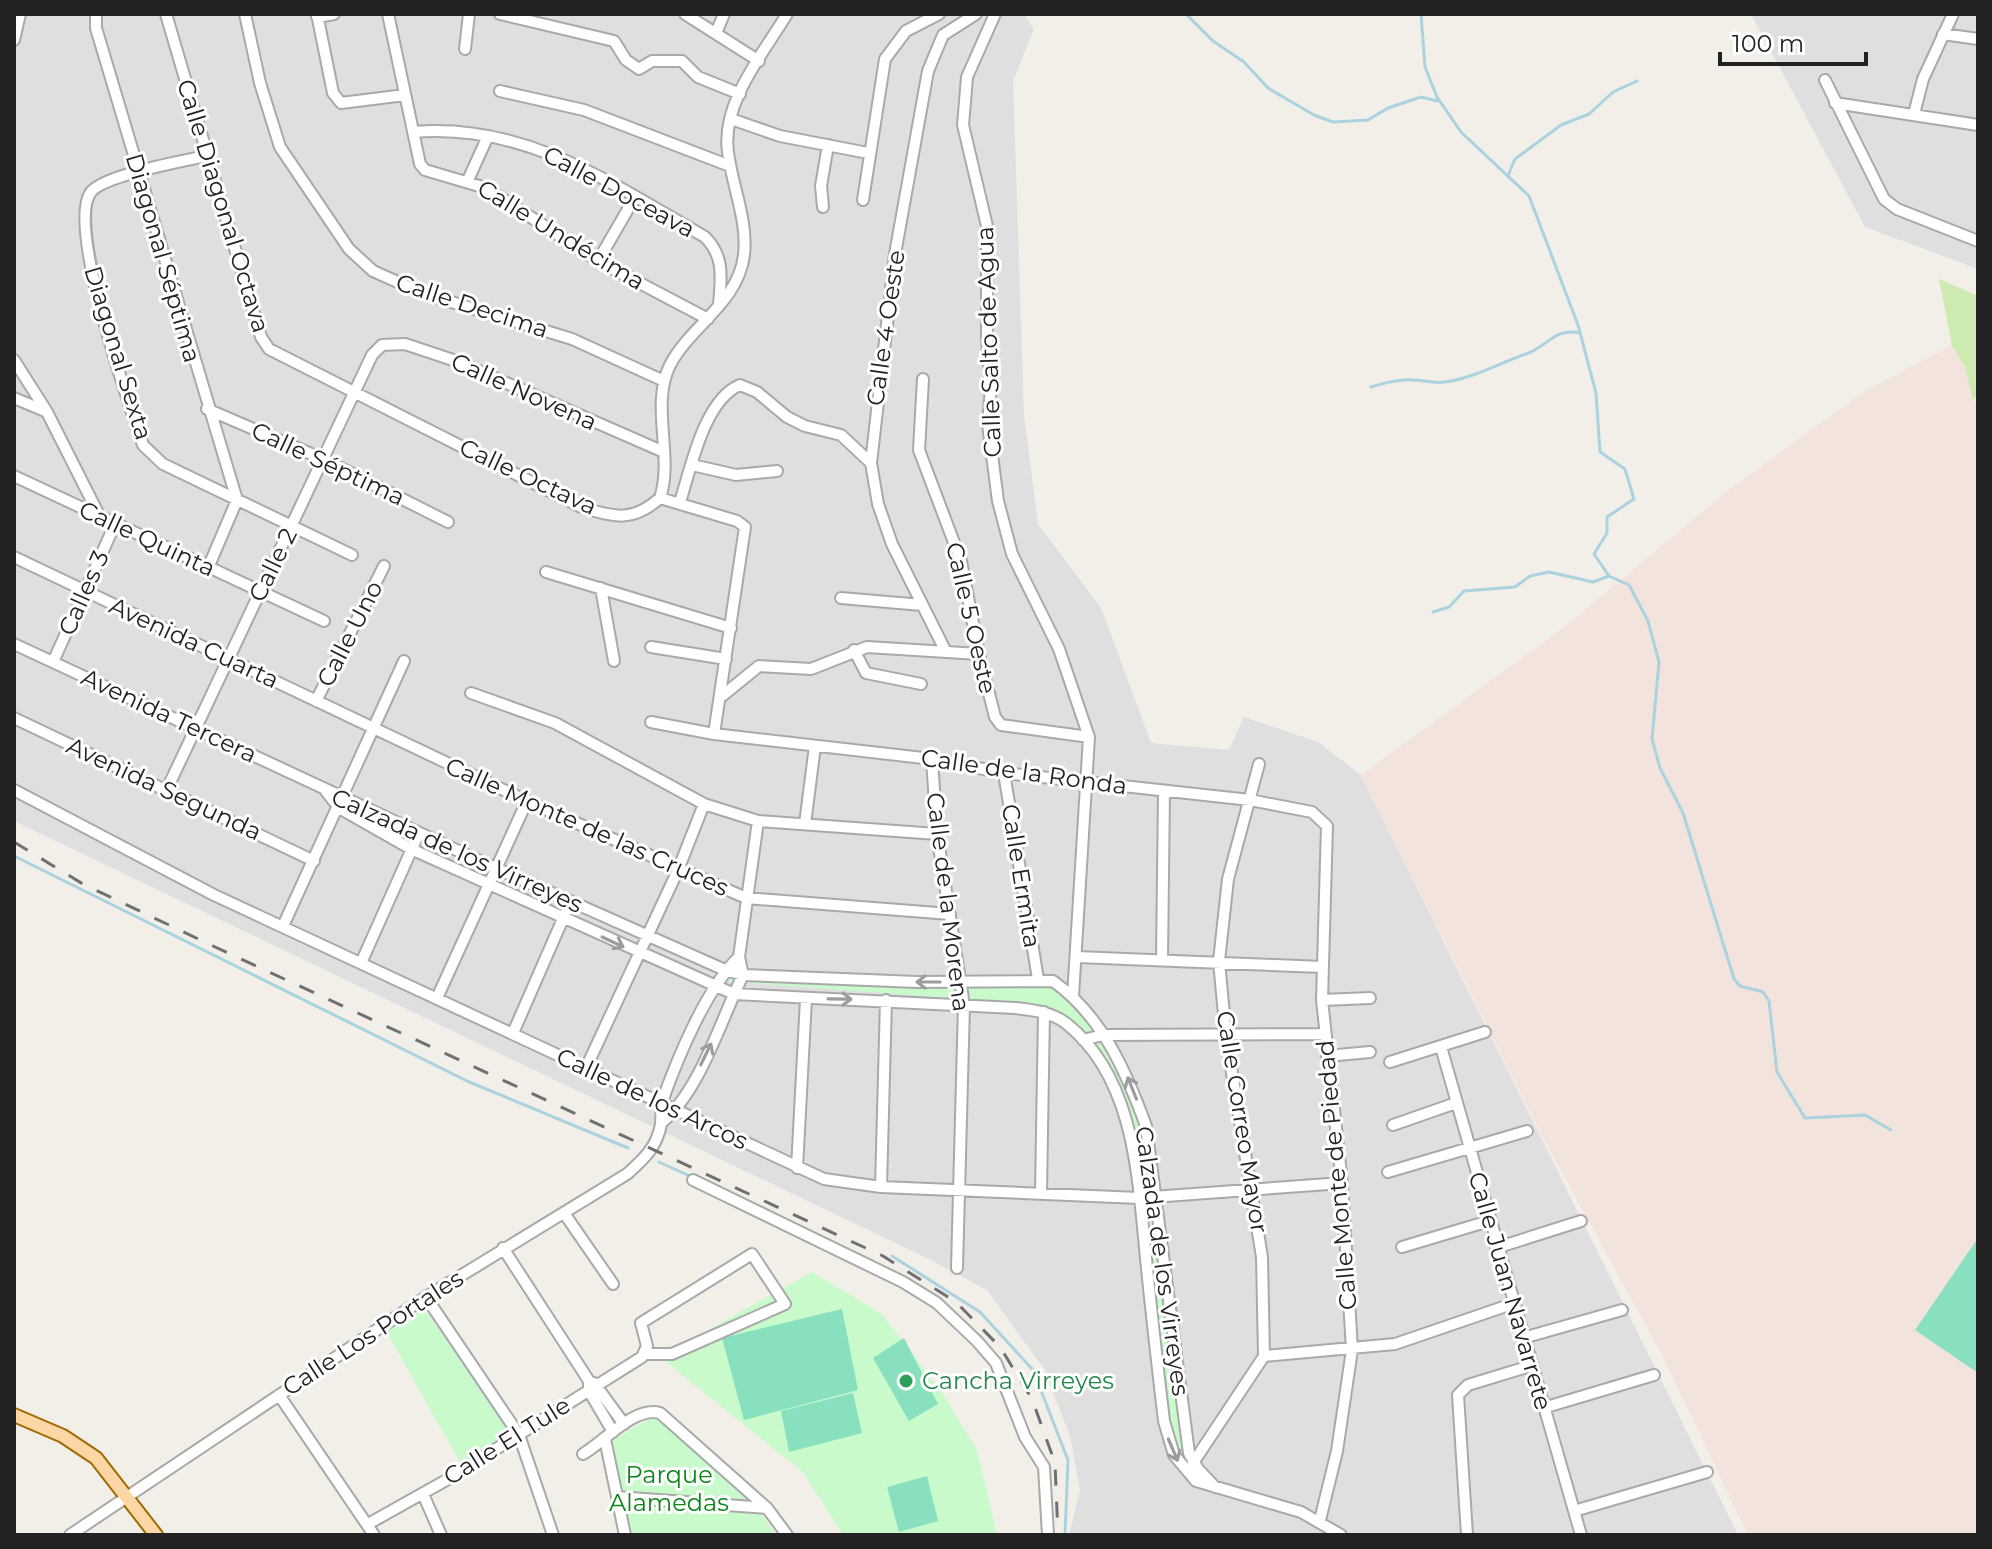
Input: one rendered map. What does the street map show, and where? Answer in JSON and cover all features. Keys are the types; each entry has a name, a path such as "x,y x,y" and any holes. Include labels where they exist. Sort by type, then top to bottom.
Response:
{"main road":[{"path":"14,1415 79,1445 109,1472 156,1535"}],"street":[{"path":"14,40 20,14"},
{"name":"Diagonal Séptima","path":"96,14 207,409 237,500"},
{"name":"Calle Diagonal Octava","path":"166,14 261,337 269,349 281,357 354,395"},
{"name":"Calle Decima","path":"245,14 260,83 280,147 349,249 373,271 422,293 572,339 664,381"},
{"path":"334,14 317,16 333,93 341,103 405,95"},
{"name":"Calle Undécima","path":"388,14 413,132 425,170 468,180 486,188 598,261 708,319"},
{"path":"465,49 469,14"},
{"path":"500,14 614,41 626,60 639,69 652,61 682,61 698,77 740,94"},
{"path":"685,14 759,61"},
{"path":"716,33 724,14"},
{"path":"714,734 746,531 737,521 660,498 666,478 664,381 678,352 733,288 744,254 744,231 727,150 731,119 740,94 787,14"},
{"path":"863,200 885,59 906,31 939,14"},
{"name":"Calle 4 Oeste","path":"945,650 892,544 878,504 871,463 893,269 928,71 943,35 976,14"},
{"name":"Calle Salto de Agua","path":"995,14 967,77 963,113 988,237 987,339 991,387 988,424 993,476 1012,554 1059,649 1089,737 1089,780 1073,996"},
{"path":"1914,114 1923,79 1953,14"},
{"path":"1943,34 1978,39"},
{"path":"1825,80 1890,205 1978,241"},
{"path":"500,91 584,110 730,166"},
{"path":"1835,103 1978,125"},
{"path":"731,119 780,136 868,153"},
{"name":"Calle Doceava","path":"413,132 447,130 514,140 566,158 705,237 716,248 721,260 719,307"},
{"path":"468,180 488,136"},
{"path":"823,207 821,186 828,145"},
{"path":"138,171 206,156"},
{"name":"Diagonal Sexta","path":"138,171 94,189 87,200 85,217 88,258 143,445 163,464 352,555"},
{"path":"598,261 635,197"},
{"name":"Calle Novena","path":"382,345 405,344 441,355 664,452"},
{"name":"Calle 2","path":"167,789 372,355 382,345"},
{"path":"14,360 47,412 100,517"},
{"name":"Calle 5 Oeste","path":"923,379 919,450 961,561 995,717 1001,725 1089,737"},
{"path":"680,502 706,422 728,393 740,385 757,392 799,424 841,435 871,463"},
{"name":"Calle Octava","path":"354,395 581,507 625,516 645,512 660,498"},
{"path":"14,398 47,412"},
{"name":"Calle Séptima","path":"207,409 323,459 448,522"},
{"path":"692,465 736,475 777,471"},
{"name":"Calle Quinta","path":"14,476 324,621"},
{"path":"208,568 237,500"},
{"name":"Calles 3","path":"53,662 115,524"},
{"name":"Avenida Cuarta","path":"14,557 373,730"},
{"name":"Calle Uno","path":"316,701 384,566"},
{"path":"546,572 731,628"},
{"path":"601,588 614,661"},
{"path":"841,598 922,605"},
{"name":"Avenida Tercera","path":"14,644 324,789"},
{"path":"651,647 726,659"},
{"path":"722,696 759,666 811,669 867,647 979,654"},
{"path":"854,650 866,673 921,684"},
{"path":"283,926 404,661"},
{"path":"471,693 555,723 704,804 758,821 937,834"},
{"name":"Avenida Segunda","path":"14,718 314,861"},
{"name":"Calle de la Ronda","path":"651,722 714,734 932,759 1004,773 1250,800 1312,812 1327,826"},
{"name":"Calle Monte de las Cruces","path":"373,730 746,898 950,914"},
{"path":"805,824 815,746"},
{"name":"Calle de la Morena","path":"932,759 937,834 963,982 957,1268"},
{"name":"Calle Correo Mayor","path":"1259,764 1228,879 1219,961 1226,1036 1254,1192 1263,1272 1264,1356"},
{"name":"Calle Ermita","path":"1004,773 1038,979"},
{"name":"Calzada de los Virreyes","path":"324,789 647,937 743,975 963,982 1038,979 1053,981 1073,996 1103,1035 1129,1081 1146,1126 1193,1463"},
{"name":"Calzada de los Virreyes","path":"324,789 339,808 411,849 715,988 734,994 886,1000 1044,1012 1068,1025 1083,1040 1116,1092 1134,1145 1169,1443 1188,1475 1215,1487 1320,1520 1341,1535"},
{"name":"Calle de los Arcos","path":"14,790 214,895 797,1168 844,1184 1139,1198 1254,1192 1342,1183"},
{"path":"1162,960 1164,791"},
{"path":"437,998 527,801"},
{"path":"586,1068 678,870 704,804"},
{"path":"743,975 739,957 758,821"},
{"name":"Calle Monte de Piedad","path":"1320,1520 1337,1451 1352,1350 1342,1183 1322,1000 1327,826"},
{"path":"361,963 419,833"},
{"path":"513,1033 570,902"},
{"name":"Calle Los Portales","path":"70,1535 426,1297 634,1168 654,1149 661,1123 661,1103 715,988 725,970 739,957"},
{"path":"1077,957 1322,967"},
{"name":"Calle Los Portales","path":"661,1123 676,1111 743,975"},
{"path":"1322,1000 1370,998"},
{"path":"797,1168 806,999"},
{"path":"881,1187 886,1000"},
{"path":"1041,1193 1044,1012"},
{"path":"1390,1062 1485,1032"},
{"path":"1083,1040 1103,1035 1324,1034"},
{"name":"Calle Juan Navarrete","path":"1441,1047 1512,1304 1581,1535"},
{"path":"1327,1056 1370,1052"},
{"path":"1393,1125 1456,1103"},
{"path":"1388,1172 1527,1131"},
{"path":"693,1180 903,1282 937,1303 977,1341 996,1363 1025,1437 1044,1467 1048,1535"},
{"path":"564,1213 613,1284"},
{"path":"1402,1247 1489,1221"},
{"path":"1496,1248 1581,1221"},
{"path":"503,1248 592,1386 624,1424"},
{"name":"Calle El Tule","path":"368,1524 519,1435 644,1354 672,1354 785,1304 752,1254 641,1323 647,1346 644,1354"},
{"path":"426,1297 519,1435 553,1535"},
{"path":"1215,1487 1193,1463 1264,1356 1395,1344 1512,1304"},
{"path":"1523,1338 1622,1310"},
{"path":"1467,1535 1458,1395 1468,1385 1530,1366"},
{"path":"1543,1408 1654,1375"},
{"path":"592,1386 609,1436 625,1535"},
{"path":"279,1395 374,1535"},
{"path":"583,1454 624,1424 651,1412 660,1413 767,1508 787,1535"},
{"path":"1574,1511 1707,1472"},
{"path":"423,1494 441,1535"},
{"path":"617,1497 767,1508"}],"shaded area":[{"path":"14,14 1024,14 1034,29 1013,81 1024,415 1038,524 1101,608 1151,743 1229,750 1244,717 1318,742 1361,775 1738,1535 1069,1535 1080,1490 1070,1436 1044,1369 987,1290 927,1258 14,821"},
{"path":"1751,14 1978,14 1978,269 1865,227"},
{"path":"1952,345 1965,367 1978,411 1978,1535 1748,1535 1661,1353 1542,1136 1361,775 1566,626 1730,489 1862,393"}],"green space":[{"path":"1939,279 1978,296 1978,395 1973,400 1965,367 1952,345"},
{"path":"729,969 957,980 1049,974 1086,1007 1152,1136 1156,1190 1140,1193 1117,1091 1066,1019 1040,1005 724,981"},
{"path":"1157,1194 1192,1453 1181,1461 1172,1445 1140,1197"},
{"path":"1978,1238 1978,1373 1915,1330"},
{"path":"812,1272 882,1314 942,1393 977,1450 997,1535 843,1535 803,1472 660,1357"},
{"path":"422,1306 513,1433 461,1464 386,1331"},
{"path":"842,1309 858,1390 744,1420 722,1338"},
{"name":"Cancha Virreyes","path":"904,1338 938,1404 909,1421 873,1358"},
{"path":"853,1393 862,1433 789,1452 781,1411"},
{"name":"Parque Alamedas","path":"656,1415 750,1499 776,1535 630,1535 611,1441"},
{"path":"927,1476 938,1521 899,1532 887,1487"}],"waterway":[{"path":"1186,14 1213,41 1244,62 1268,88 1314,115 1333,122 1368,120 1388,108 1421,97 1438,101"},
{"path":"1421,14 1425,67 1437,97 1461,132 1529,196 1578,325 1596,393 1600,452 1625,469 1634,499 1607,517 1607,533 1594,554 1609,576 1629,585 1648,621 1659,662 1652,739 1660,768 1683,813 1734,979 1740,986 1763,992 1769,1001 1777,1072 1805,1118 1865,1115 1891,1130"},
{"path":"1508,176 1515,159 1561,125 1589,114 1613,92 1637,81"},
{"path":"1371,387 1402,380 1440,382 1465,378 1533,351 1557,335 1580,333"},
{"path":"1433,612 1449,607 1464,591 1515,587 1530,576 1549,572 1593,582 1609,576"},
{"path":"14,856 467,1081 628,1148"},
{"path":"659,1162 692,1177"},
{"path":"892,1256 980,1312 1033,1370 1068,1460 1065,1535"}],"railway":[{"path":"14,842 83,884 213,946 883,1256 956,1302 1000,1347 1032,1399 1055,1463 1058,1535"}],"place":[{"name":"Cancha Virreyes","path":"906,1381"}]}
